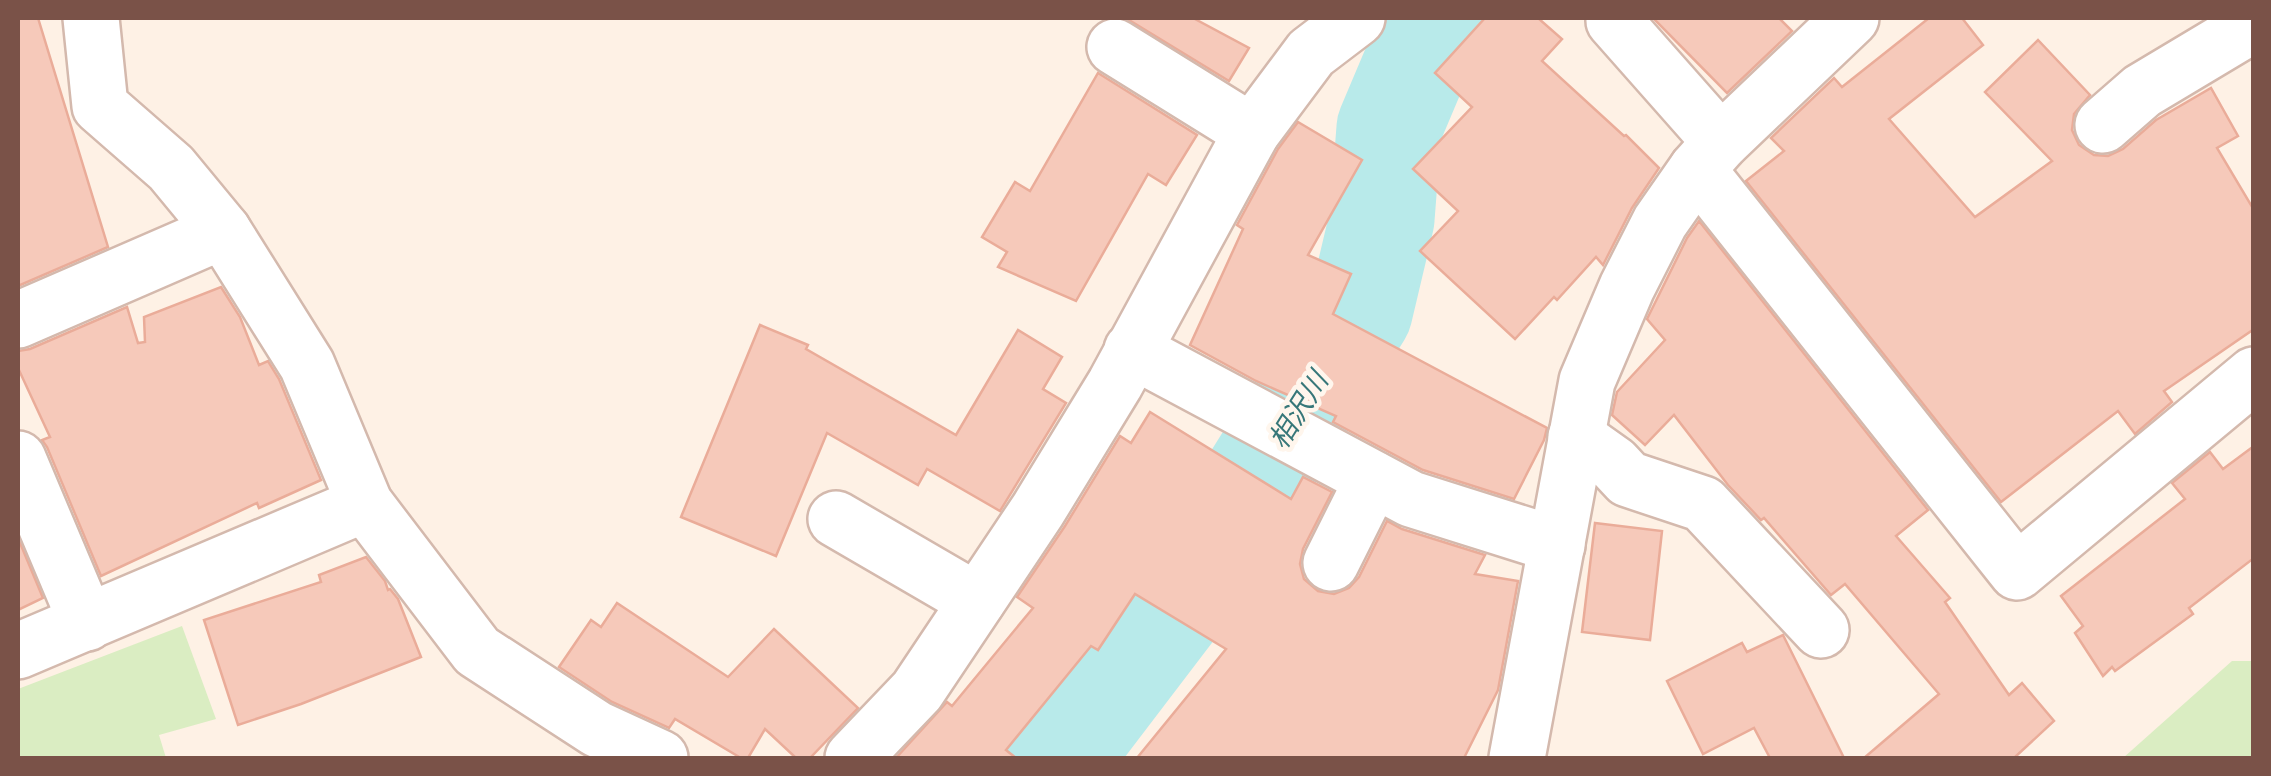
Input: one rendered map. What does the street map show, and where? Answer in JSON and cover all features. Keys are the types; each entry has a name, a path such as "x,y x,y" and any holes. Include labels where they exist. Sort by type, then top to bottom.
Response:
{"street":[{"path":"91,18 100,106 171,168 223,232 307,365 366,504 477,651 597,729 660,758"},
{"path":"853,758 918,690 1048,494 1114,384 1252,132 1311,53 1357,18"},
{"path":"1517,758 1587,381 1627,286 1660,222 1709,155 1851,18"},
{"path":"1614,21 2017,572 2254,376"},
{"path":"2102,125 2142,91 2254,24"},
{"path":"1115,47 1252,132"},
{"path":"18,320 223,232"},
{"path":"1132,350 1412,499 1557,546"},
{"path":"1576,437 1628,479 1703,504 1822,630"},
{"path":"18,459 87,622"},
{"path":"1330,563 1373,479"},
{"path":"18,651 366,504"},
{"path":"836,519 977,601"}],"green space":[{"path":"182,626 216,719 159,735 166,758 18,758 18,689"},
{"path":"2232,661 2253,661 2253,758 2123,758"}],"building":[{"path":"18,18 38,18 108,247 18,286"},
{"path":"1131,18 1193,18 1249,48 1229,81"},
{"path":"1485,18 1538,18 1562,39 1542,61 1659,168 1632,208 1603,265 1596,257 1515,339 1420,251 1458,211 1413,169 1472,107 1435,73"},
{"path":"1653,18 1779,18 1792,31 1727,93"},
{"path":"1929,18 1962,18 1983,45 1889,119 1975,217 2052,161 1985,92 2038,40 2090,95 2074,114 2072,130 2079,145 2094,155 2108,156 2123,149 2156,120 2211,88 2238,136 2217,148 2254,210 2254,329 2164,391 2172,402 2135,434 2118,411 2001,502 1746,181 1784,151 1771,138 1834,78 1842,87"},
{"path":"1098,73 1197,135 1166,185 1148,174 1076,301 998,267 1007,252 982,237 1015,182 1030,191"},
{"path":"1298,122 1362,160 1308,255 1351,274 1333,314 1547,428 1514,499 1423,470 1333,422 1336,416 1256,381 1190,345 1243,229 1237,225 1278,149"},
{"path":"1699,221 1928,510 1896,536 1950,598 1945,602 2009,695 2022,683 2054,721 2014,758 1864,758 1939,694 1845,584 1831,595 1764,518 1761,520 1728,485 1674,415 1645,445 1612,415 1617,392 1665,340 1647,319"},
{"path":"221,287 240,317 259,365 268,361 279,379 321,480 259,508 257,503 101,576 42,440 50,437 18,368 18,351 127,307 138,343 145,342 144,317"},
{"path":"760,325 808,345 806,349 956,435 1018,330 1062,357 1043,389 1066,403 1000,511 927,469 918,485 827,433 776,556 681,517"},
{"path":"1150,412 1291,499 1303,477 1332,492 1303,549 1300,564 1304,579 1318,591 1334,594 1349,588 1359,577 1387,521 1485,555 1475,574 1518,581 1498,690 1464,758 1137,758 1226,649 1135,594 1098,650 1091,646 1006,750 1016,758 896,758 947,702 952,706 1033,608 1017,597 1120,436 1131,443"},
{"path":"2254,446 2254,558 2189,608 2193,614 2103,676 2075,633 2083,626 2061,596 2185,499 2172,483 2210,452 2223,469"},
{"path":"1595,523 1662,531 1650,640 1582,632"},
{"path":"18,538 43,598 18,610"},
{"path":"366,557 398,599 421,657 238,725 204,620 321,582 319,575"},
{"path":"617,603 728,677 774,629 858,708 810,758 796,758 765,729 748,758 741,758 675,719 669,728 612,702 559,667 591,620 601,627"},
{"path":"1783,635 1844,758 1770,758 1754,728 1703,754 1667,681 1742,643 1747,652"}],"waterway":[{"name":"相沢川","path":"1051,758 1062,753 1184,593 1360,312 1382,219 1389,128 1419,57 1449,18"}]}
